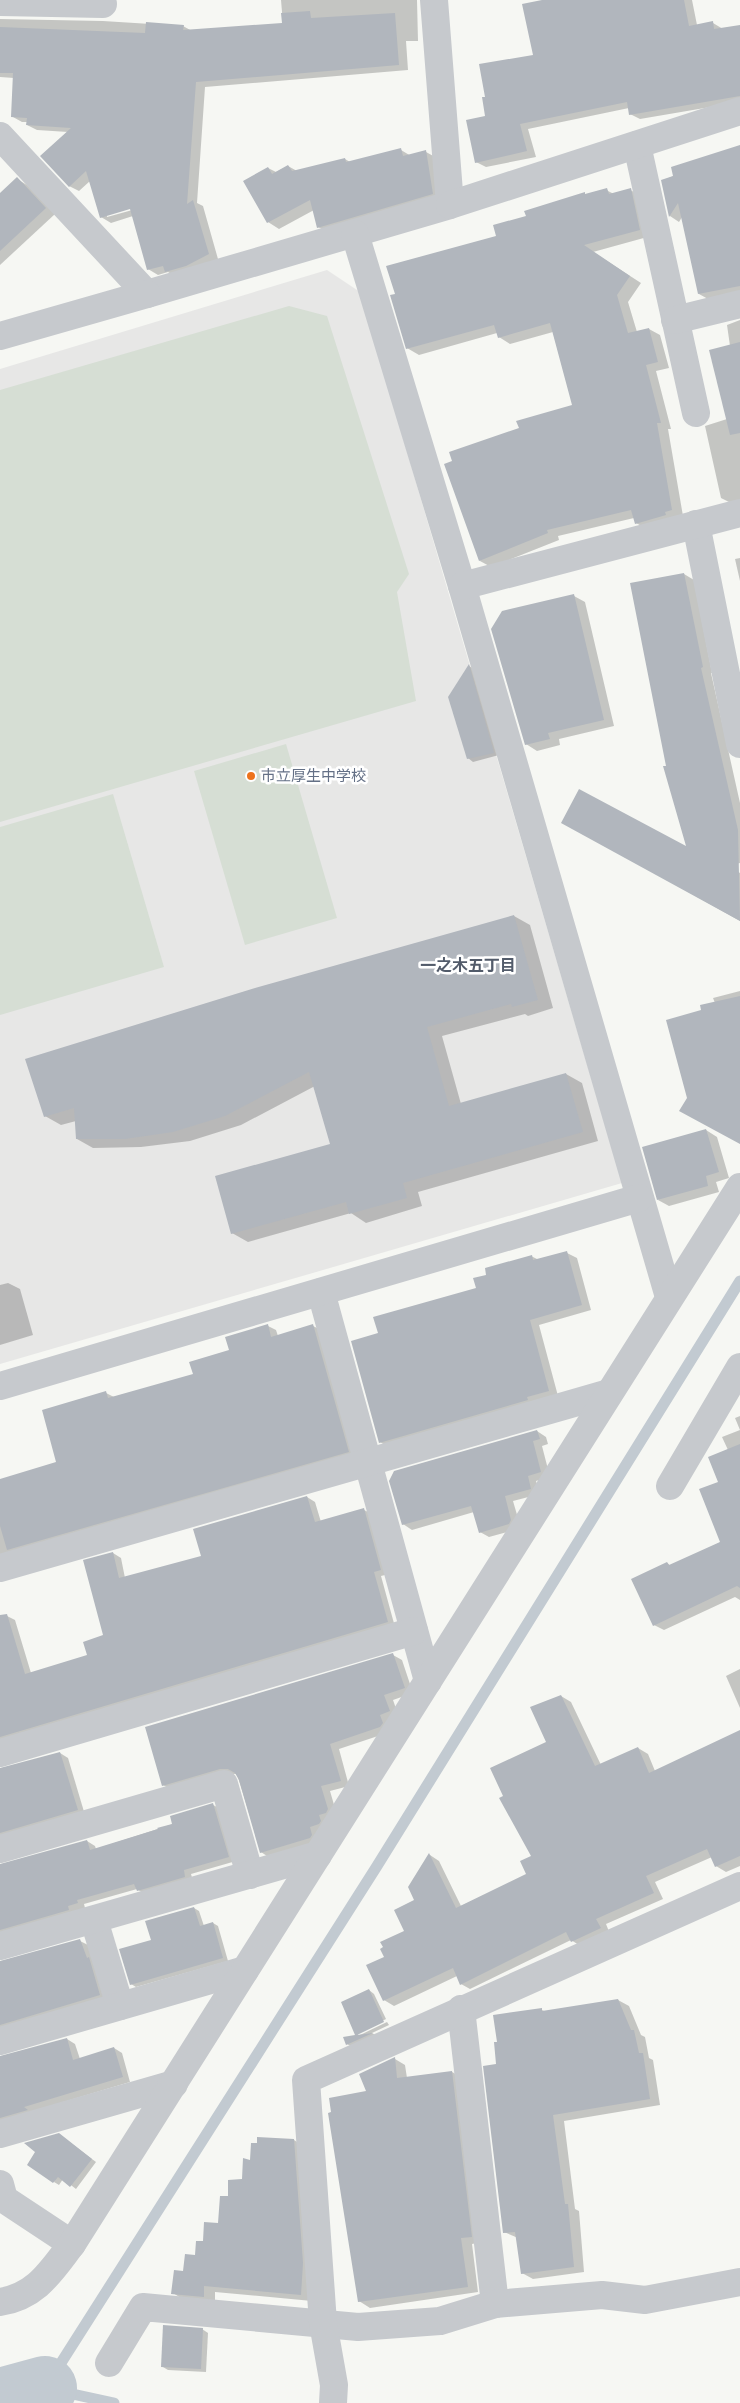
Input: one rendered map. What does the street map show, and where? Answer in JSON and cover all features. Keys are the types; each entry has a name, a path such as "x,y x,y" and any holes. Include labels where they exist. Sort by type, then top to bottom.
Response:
{"street":[{"path":"434,0 450,205"},
{"path":"0,2 103,4"},
{"path":"0,336 356,234 740,111"},
{"path":"0,136 147,294"},
{"path":"637,144 696,413"},
{"path":"356,234 462,586 639,1198 670,1297"},
{"path":"675,320 740,304"},
{"path":"462,586 740,513"},
{"path":"696,524 740,744"},
{"path":"0,2302 26,2294 40,2284 72,2244 740,1187"},
{"path":"0,1386 639,1198"},
{"path":"321,1292 428,1680"},
{"path":"670,1486 740,1367"},
{"path":"0,1568 609,1393"},
{"path":"0,1753 414,1631"},
{"path":"0,1849 224,1784 250,1875"},
{"path":"0,1946 318,1855"},
{"path":"333,2394 323,2323 306,2080 461,2009 740,1886"},
{"path":"94,1920 120,2006"},
{"path":"0,2041 245,1970"},
{"path":"461,2009 495,2304"},
{"path":"0,2134 174,2084"},
{"path":"0,2184 4,2200 72,2244"},
{"path":"109,2363 143,2307 358,2327 440,2321 495,2304 602,2295 645,2300 740,2282"}],"shaded area":[{"name":"市立厚生中学校","path":"327,270 360,292 622,1183 0,1364 0,369"},
{"path":"289,306 327,316 409,574 397,592 416,701 0,822 0,390"},
{"path":"286,744 337,918 245,945 194,771"},
{"path":"113,794 164,967 0,1015 0,827"}],"building":[{"path":"542,0 684,0 689,26 713,21 714,29 740,25 740,96 629,115 627,102 520,124 527,151 475,163 466,120 485,116 482,97 485,97 479,64 533,55 522,4"},
{"path":"310,11 311,18 395,13 399,65 196,82 187,204 193,200 209,254 186,266 165,272 163,266 147,270 130,209 100,218 86,171 69,187 40,156 71,128 26,125 27,118 11,117 13,73 0,73 0,27 145,33 146,22 184,25 183,30 282,23 281,13"},
{"path":"740,145 740,286 698,294 678,203 669,217 661,180 673,176 671,167"},
{"path":"401,148 403,156 426,150 433,194 317,228 310,200 267,223 243,181 268,167 272,174 288,165 292,171 345,158 346,162"},
{"path":"17,177 46,208 0,251 0,193"},
{"path":"607,188 609,194 631,188 640,230 584,245 630,276 617,295 628,333 649,328 658,362 646,365 661,423 657,423 672,510 665,512 666,515 635,524 631,510 547,530 548,533 479,561 444,464 452,461 449,452 519,428 516,421 572,405 550,323 498,338 494,325 406,349 390,295 395,294 386,266 496,236 493,225 526,216 524,211 585,192 585,194"},
{"path":"740,342 740,433 730,435 709,350"},
{"path":"684,573 703,667 701,668 738,830 740,921 561,823 579,789 686,846 663,766 666,766 630,583"},
{"path":"574,594 604,720 548,733 550,739 525,745 491,629 502,611"},
{"path":"469,664 494,753 467,759 448,697"},
{"path":"514,915 538,1000 512,1007 511,1004 427,1027 449,1106 566,1073 583,1132 403,1183 407,1198 349,1214 346,1202 231,1234 215,1176 330,1144 309,1072 225,1116 173,1132 125,1139 76,1139 74,1108 44,1117 25,1059 255,988"},
{"path":"740,996 740,1144 679,1111 687,1098 666,1020 701,1010 700,1005"},
{"path":"706,1129 719,1172 706,1176 708,1186 657,1200 642,1147"},
{"path":"567,1251 582,1305 530,1320 549,1391 527,1397 528,1400 379,1443 351,1341 378,1333 373,1317 476,1288 473,1278 486,1275 485,1268 532,1255 533,1260"},
{"path":"268,1324 271,1337 313,1324 349,1452 7,1550 0,1526 0,1479 56,1462 42,1410 106,1391 108,1398 193,1374 189,1362 229,1350 225,1337"},
{"path":"537,1430 540,1439 533,1441 541,1472 528,1476 531,1489 505,1496 511,1520 509,1524 479,1533 471,1506 402,1525 389,1481 394,1471"},
{"path":"740,1444 740,1588 737,1586 653,1626 631,1579 667,1562 669,1565 720,1542 699,1489 718,1482 708,1457"},
{"path":"307,1496 315,1522 364,1508 381,1570 374,1572 388,1622 0,1737 0,1615 7,1614 25,1674 87,1655 83,1642 103,1635 83,1560 113,1552 119,1578 201,1556 193,1529"},
{"path":"393,1653 405,1688 384,1695 390,1711 380,1715 383,1723 380,1727 330,1744 341,1781 321,1786 328,1809 326,1813 319,1815 321,1821 319,1824 310,1827 312,1835 310,1838 260,1853 239,1780 235,1773 228,1769 220,1769 162,1786 145,1727"},
{"path":"561,1695 595,1766 638,1747 649,1773 740,1730 740,1856 715,1867 707,1849 646,1876 654,1893 596,1919 601,1928 571,1942 566,1932 460,1985 453,1968 383,2001 366,1965 384,1957 380,1949 383,1947 380,1942 404,1931 394,1910 414,1900 408,1887 429,1853 456,1908 526,1874 520,1861 531,1856 499,1798 503,1796 490,1768 546,1742 530,1707"},
{"path":"60,1752 78,1810 0,1833 0,1768"},
{"path":"213,1803 229,1857 184,1870 185,1877 137,1891 134,1884 77,1900 78,1903 68,1906 69,1910 0,1930 0,1864 87,1840 90,1850 172,1824 170,1816"},
{"path":"194,1907 200,1926 213,1922 223,1958 130,1985 119,1949 151,1940 145,1921"},
{"path":"80,1939 87,1958 89,1957 100,1995 0,2025 0,1961"},
{"path":"369,1989 384,2022 357,2035 373,2033 346,2045 343,2037 355,2035 341,2002"},
{"path":"618,1999 631,2030 634,2030 639,2053 643,2053 650,2099 553,2115 565,2204 568,2204 574,2267 521,2274 515,2232 503,2233 483,2066 496,2064 494,2042 497,2042 493,2015 542,2008 542,2011"},
{"path":"67,2038 73,2060 114,2047 123,2077 24,2107 28,2110 0,2118 0,2056"},
{"path":"395,2057 397,2078 452,2071 472,2237 461,2238 468,2287 358,2302 328,2113 331,2112 329,2098 366,2091 359,2074"},
{"path":"59,2133 92,2159 70,2187 58,2177 53,2183 27,2165 35,2152 24,2143"},
{"path":"257,2137 294,2139 303,2263 301,2295 204,2286 204,2297 171,2294 174,2270 183,2271 185,2254 195,2255 196,2241 203,2241 204,2222 218,2223 220,2196 228,2196 228,2180 242,2179 243,2158 250,2160 251,2143 257,2143"},
{"path":"163,2325 203,2328 201,2369 161,2367"}],"waterway":[{"path":"114,2403 45,2388 377,1866 740,1281"},
{"path":"0,2400 45,2388"}],"place":[{"name":"市立厚生中学校","path":"251,776"}],"district":[{"name":"一之木五丁目","path":"468,965"}]}
